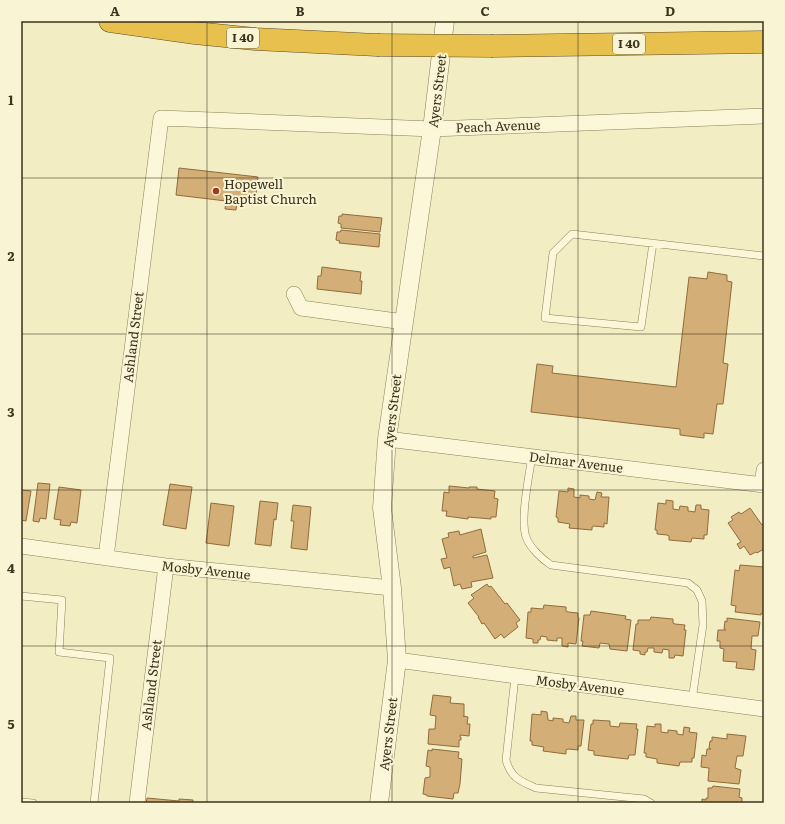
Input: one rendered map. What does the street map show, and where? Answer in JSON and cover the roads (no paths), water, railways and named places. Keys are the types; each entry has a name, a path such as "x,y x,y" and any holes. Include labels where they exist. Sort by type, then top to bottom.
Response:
{"highway":[{"name":"I 40","path":"110,21 195,33 256,39 377,45 493,46 764,42"}],"street":[{"name":"Ayers Street","path":"379,803 397,660 392,588 382,508 387,438 432,129 445,21"},
{"name":"Peach Avenue","path":"161,118 432,129 764,116"},
{"name":"Ashland Street","path":"106,557 161,118"},
{"path":"294,294 301,308 404,322"},
{"name":"Delmar Avenue","path":"387,438 532,456 763,480"},
{"name":"Mosby Avenue","path":"21,546 166,566 392,588"},
{"name":"Ashland Street","path":"137,803 166,566"},
{"name":"Mosby Avenue","path":"397,660 515,677 764,709"}],"lane":[{"path":"653,243 641,327 544,318 553,253 572,234 653,243 764,256"},
{"path":"532,456 526,495 524,526 527,538 538,556 551,565 688,583 697,590 702,601 703,625 692,700"},
{"path":"21,596 62,600 59,652 110,658 94,803"},
{"path":"515,677 506,760 509,771 520,782 536,788 644,799 651,803"},
{"path":"21,802 33,803"}],"place":[{"name":"Hopewell Baptist Church","path":"216,191"}]}
